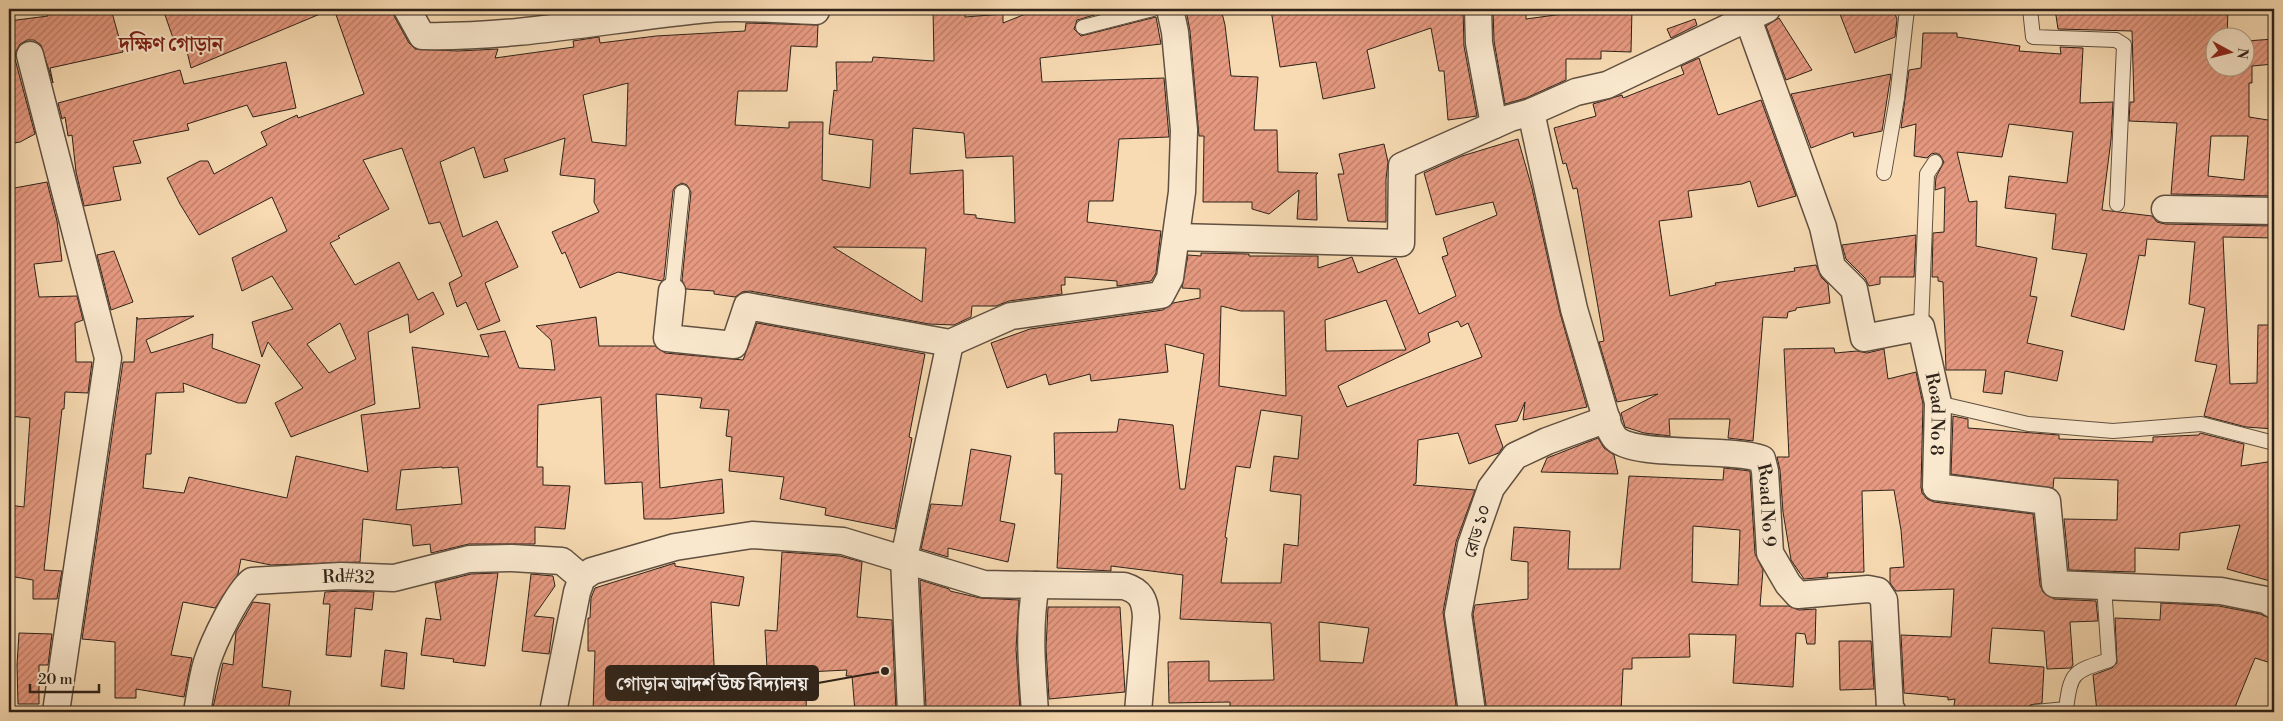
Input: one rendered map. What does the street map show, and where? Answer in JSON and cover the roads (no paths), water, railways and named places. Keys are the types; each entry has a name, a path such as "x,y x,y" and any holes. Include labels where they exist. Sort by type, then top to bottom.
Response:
{"street":[{"path":"407,9 422,36 463,37 525,33 711,9 816,11 816,9"},
{"path":"672,291 667,338 734,345 747,306 950,343 1011,316 1161,295 1170,278 1176,237 1182,192 1184,130 1175,32 1170,9"},
{"path":"1478,9 1479,43 1494,125"},
{"path":"1176,237 1401,243 1402,166 1494,125 1531,112 1576,92 1607,85 1757,14 1823,227 1832,267 1854,289 1864,338 1922,328"},
{"path":"30,55 108,358 56,712"},
{"path":"1531,112 1574,309 1607,420"},
{"path":"2164,209 2274,211"},
{"name":"Road No 8","path":"1922,328 1938,403 1936,487 2047,502 2055,584 2221,591 2266,600 2274,605"},
{"path":"911,712 904,558 950,343"},
{"name":"Road No 9","path":"1607,420 1616,439 1627,445 1644,449 1734,452 1762,459 1765,471 1770,553 1788,584 1798,594 1868,589 1878,591 1884,600 1887,678 1890,708 1893,712"},
{"name":"রোড ১০","path":"1472,712 1458,614 1470,545 1491,488 1515,456 1547,441 1607,420"},
{"path":"553,712 577,592 582,578 592,572 675,547 752,535 843,541 904,558 984,584 1124,586 1135,589 1142,596 1146,606 1138,712"},
{"name":"Rd#32","path":"198,712 210,654 240,593 252,581 342,576 394,578 469,559 512,558 562,561 582,578"},
{"path":"1035,712 1032,604 1036,585"}],"lane":[{"path":"1083,27 1153,9"},
{"path":"1884,173 1897,98 1907,9"},
{"path":"2030,9 2033,37 2116,40 2124,45 2117,204"},
{"path":"1922,328 1927,174 1934,162"},
{"path":"672,291 682,192"},
{"path":"1938,403 2028,424 2113,431 2201,424 2274,443"},
{"path":"2035,712 2066,709 2071,678 2079,670 2109,660 2104,586"}],"place":[{"name":"গোড়ান আদর্শ উচ্চ বিদ্যালয়","path":"885,671"}],"district":[{"name":"দক্ষিণ গোড়ান","path":"171,44"}]}
